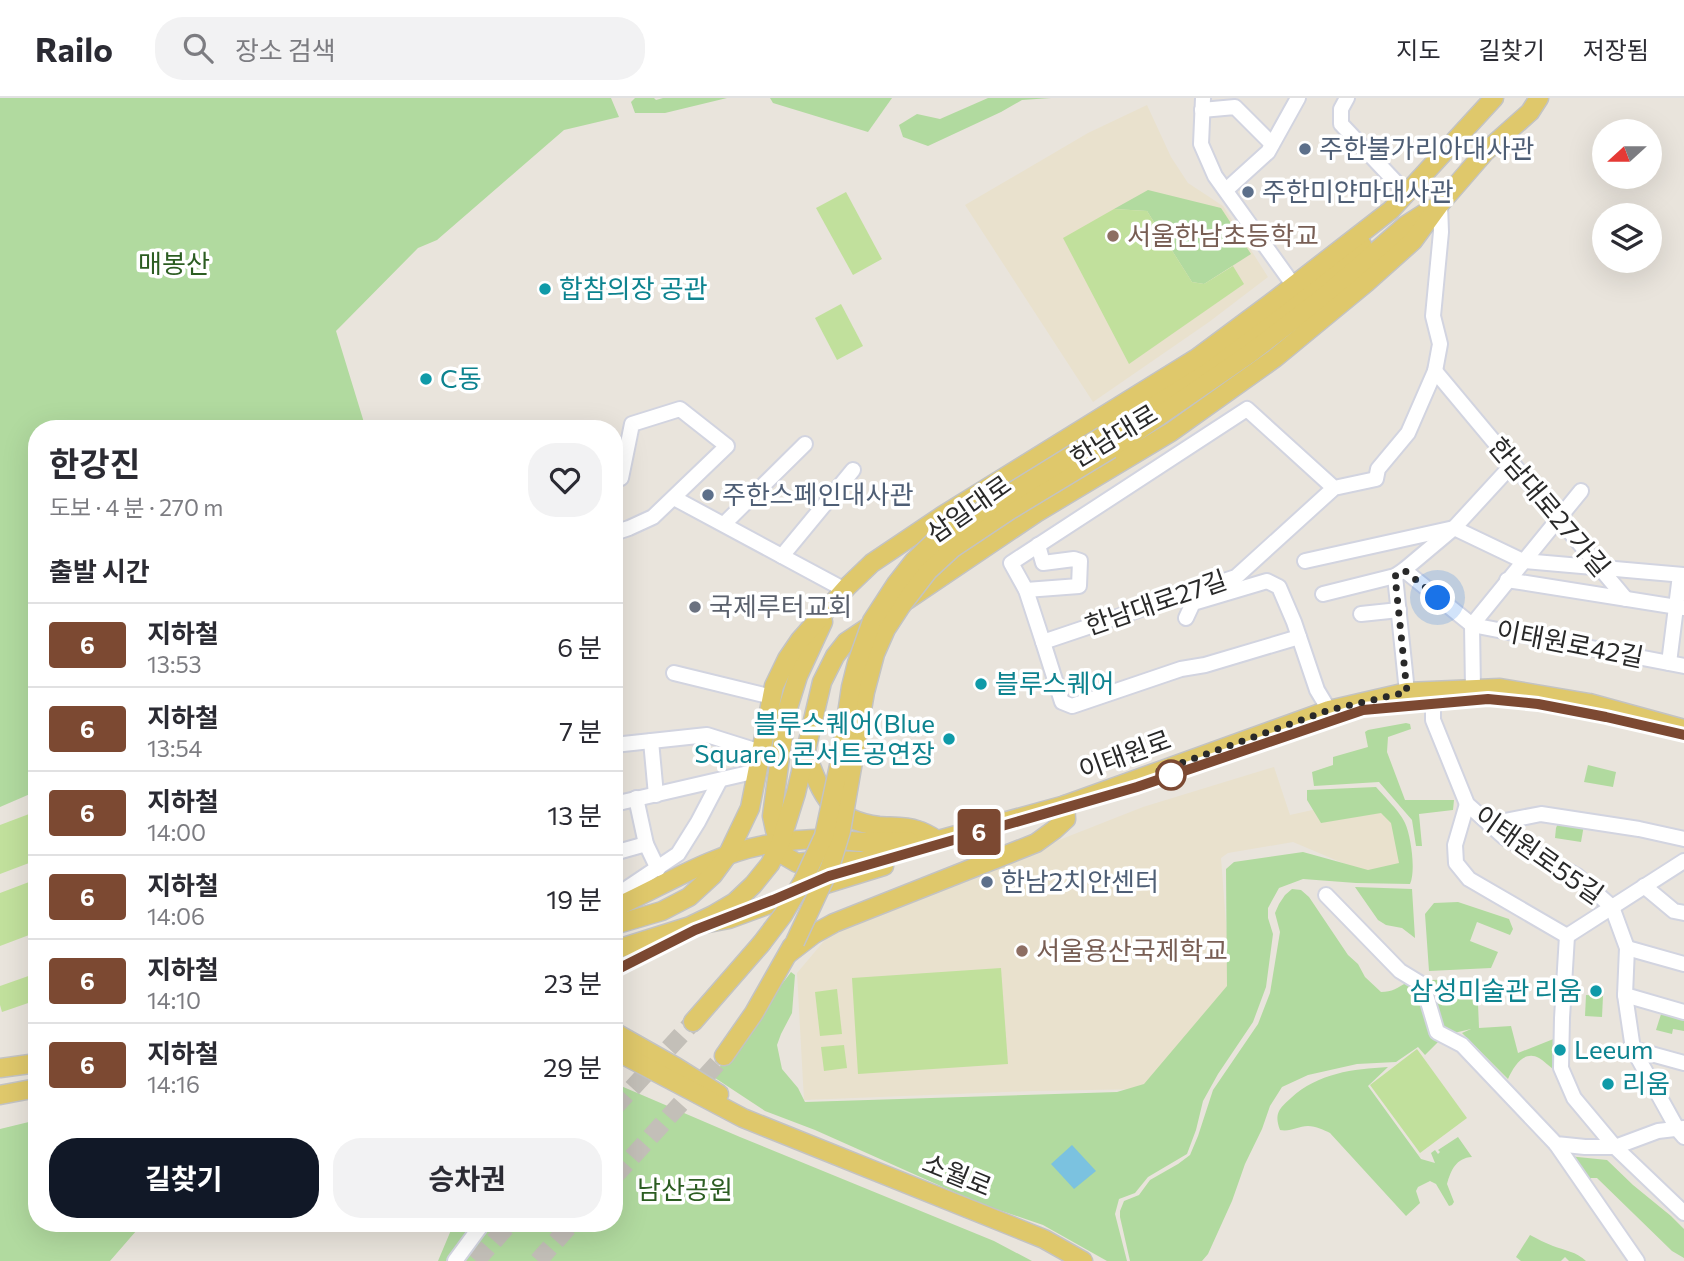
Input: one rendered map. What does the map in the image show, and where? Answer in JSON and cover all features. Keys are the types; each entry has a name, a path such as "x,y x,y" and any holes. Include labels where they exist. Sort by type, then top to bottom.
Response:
{"main road":[{"name":"한남대로","path":"623,922 662,911 689,897 713,875 727,856 750,808 778,677 800,640 872,563 942,516 1196,358 1294,286 1391,210 1494,98"},
{"name":"한남대로","path":"623,947 690,926 735,902 770,864 780,844 796,793 822,682 835,656 846,642 1036,513 1171,432 1275,358 1413,241 1440,204 1485,152 1534,105 1545,98"},
{"name":"삼일대로","path":"693,1022 761,944 790,904 813,862 824,836 857,663 872,621 914,561 939,537 1107,442 1249,354 1325,296 1406,225 1440,204"},
{"name":"삼일대로","path":"724,1056 754,1013 791,948 830,867 841,831 875,653 886,629 928,571 953,548 1107,442 1167,394 1314,288 1358,249 1391,210"},
{"name":"한남대로","path":"780,844 772,816 788,708 798,676 830,606"},
{"name":"이태원로","path":"780,844 785,856 797,863 824,860 862,861 1065,805 1329,710 1407,692 1500,688 1589,703 1684,729"},
{"path":"806,750 816,780 827,800 840,814 870,825 917,830 937,840"},
{"path":"791,948 834,923 1036,843 1066,819 1065,805"},
{"name":"이태원로","path":"623,904 655,890 682,873 765,845 831,839 863,842 937,840"},
{"name":"이태원로","path":"690,926 729,919 813,888 895,863 937,840"},
{"path":"862,861 857,848 863,842"},
{"name":"소월로","path":"623,1037 736,1105 808,1144"},
{"name":"소월로","path":"623,1056 743,1118 1044,1239 1083,1261"},
{"path":"0,1068 28,1064"},
{"path":"0,1095 28,1090"}],"street":[{"path":"1226,190 1268,152 1298,98"},
{"path":"1347,98 1340,108 1341,124 1406,193"},
{"path":"1272,144 1238,102 1202,104 1201,144 1215,176 1294,286"},
{"path":"1299,637 1205,665 1181,669 1072,706 1062,702 1026,590 1011,563 1247,409 1334,488 1376,479 1378,469 1408,433 1434,371 1440,344 1433,316 1441,232 1440,204"},
{"name":"한남대로27가길","path":"1434,371 1626,599"},
{"path":"623,468 632,424 680,409 727,446 653,517 623,530"},
{"name":"한남대로27가길","path":"1323,594 1400,573 1454,528 1511,466 1511,462 1472,415"},
{"path":"724,524 804,444"},
{"path":"782,556 853,470"},
{"name":"한남대로27길","path":"1043,642 1236,577 1334,488"},
{"path":"1473,689 1472,625 1581,491"},
{"path":"674,498 845,590"},
{"path":"1305,561 1454,528"},
{"name":"한남대로27가길","path":"1454,528 1523,561"},
{"name":"한남대로27길","path":"1026,590 1079,586 1080,562 1074,559 1043,563 1038,545"},
{"path":"1523,561 1682,575"},
{"path":"1400,573 1399,610 1407,692"},
{"path":"1400,573 1472,625"},
{"name":"이태원로42길","path":"1669,663 1680,607 1682,575"},
{"path":"1507,580 1680,607"},
{"path":"1186,618 1193,603 1267,581 1279,587 1317,690 1329,710"},
{"path":"1361,614 1399,610"},
{"name":"이태원로42길","path":"1472,625 1684,666"},
{"path":"674,673 772,696"},
{"name":"이태원로55길","path":"1433,691 1433,720 1466,804 1504,837 1577,876 1612,907 1627,948 1625,995 1633,1049 1682,1132"},
{"path":"623,744 707,735 761,752"},
{"path":"651,741 656,795"},
{"path":"623,802 757,771"},
{"path":"623,891 678,854 720,780"},
{"path":"636,798 646,844 658,869"},
{"name":"이태원로55길","path":"1466,804 1455,845 1456,863 1469,879 1567,936"},
{"path":"1489,824 1541,814 1639,829 1684,839"},
{"path":"623,850 646,844"},
{"path":"1612,907 1684,861"},
{"path":"1644,886 1674,911 1684,914"},
{"path":"1325,895 1400,971 1423,985 1437,1032 1462,1045 1556,1144 1637,1261"},
{"name":"이태원로55길","path":"1567,936 1612,907"},
{"name":"이태원로55길","path":"1567,936 1561,1068 1574,1098 1615,1147"},
{"path":"1627,948 1684,964"},
{"path":"1625,995 1684,1012"},
{"path":"1633,1049 1684,1063"},
{"name":"이태원로55길","path":"1556,1144 1615,1147 1658,1131 1682,1132"},
{"path":"1615,1147 1684,1213"},
{"path":"455,1261 476,1232"}],"shaded area":[{"name":"서울한남초등학교","path":"1147,105 1171,157 1188,183 1223,206 1268,277 1209,322 1093,402 965,205 1088,133"},
{"name":"서울용산국제학교","path":"1274,767 1290,815 1380,795 1393,809 1405,871 1371,875 1293,842 1228,853 1221,858 1231,989 1145,1089 804,1100 797,973 835,928 1143,807"}],"green space":[{"name":"매봉산","path":"0,98 611,98 619,117 564,130 437,240 418,248 336,331 363,420 28,420 28,795 0,807"},
{"path":"635,98 727,98 665,113 635,113 631,102"},
{"path":"770,98 892,98 868,132 773,103"},
{"path":"988,98 1051,98 1022,100 928,146 903,137 899,125 917,114 940,119"},
{"path":"1148,190 1221,208 1251,254 1204,284 1192,282 1147,211 1114,209"},
{"path":"846,192 882,259 853,275 816,208"},
{"path":"1114,209 1147,211 1192,282 1204,284 1233,266 1244,284 1129,364 1063,238"},
{"path":"841,304 863,346 837,360 815,318"},
{"path":"1410,724 1411,729 1388,737 1387,752 1405,800 1454,800 1453,810 1419,814 1422,846 1416,846 1412,820 1379,782 1314,786 1312,772 1333,765 1333,757 1368,747 1365,732 1368,730"},
{"path":"1588,765 1616,772 1613,787 1584,782"},
{"path":"1376,787 1405,823 1413,862 1410,884 1303,879 1279,888 1268,908 1273,934 1266,987 1253,1022 1203,1101 1187,1154 1148,1177 1135,1193 1119,1199 1115,1214 1127,1261 1107,1261 1043,1225 981,1204 815,1130 765,1111 712,1076 791,972 795,975 792,1013 777,1045 782,1069 798,1088 805,1102 1117,1092 1144,1084 1227,986 1226,869 1234,862 1303,852 1368,870 1399,863 1391,823 1381,813 1321,823 1307,800 1307,790"},
{"path":"28,814 28,863 0,874 0,825"},
{"path":"1559,821 1584,825 1581,842 1555,838"},
{"path":"28,882 28,935 0,946 0,893"},
{"path":"1355,887 1412,889 1415,938 1402,928 1386,925 1378,920"},
{"path":"1292,889 1301,890 1309,897 1348,955 1381,992 1395,989 1407,982 1422,988 1439,1041 1425,1055 1418,1047 1396,1062 1357,1064 1308,1075 1282,1087 1270,1106 1232,1201 1208,1254 1202,1261 1130,1261 1120,1217 1124,1201 1139,1195 1150,1180 1190,1155 1213,1090 1258,1024 1270,993 1280,932 1275,913 1285,895"},
{"path":"1458,902 1509,919 1513,929 1510,935 1477,922 1470,941 1498,952 1491,968 1429,971 1425,914 1434,903"},
{"path":"1001,968 1008,1064 858,1074 852,978"},
{"path":"28,976 28,1003 2,1012 0,986"},
{"path":"1477,979 1479,1028 1511,1026 1518,1053 1556,1038 1557,1049 1552,1052 1554,1070 1539,1058 1529,1056 1516,1065 1508,1079 1462,1033 1471,1029 1454,1033 1443,1028 1429,980"},
{"path":"837,989 842,1034 820,1036 815,992"},
{"path":"1586,995 1603,996 1602,1017 1585,1016"},
{"path":"1662,1011 1684,1017 1684,1031 1673,1029 1672,1034 1656,1030"},
{"path":"844,1045 847,1068 824,1071 821,1047"},
{"path":"1417,1049 1467,1118 1420,1153 1370,1085"},
{"path":"1388,1067 1368,1086 1421,1159 1435,1163 1431,1153 1435,1150 1438,1154 1438,1150 1458,1137 1472,1157 1458,1162 1450,1174 1447,1184 1454,1202 1452,1205 1449,1206 1436,1184 1430,1181 1418,1187 1416,1191 1420,1203 1406,1216 1330,1133 1311,1126 1280,1130 1277,1119 1281,1108 1313,1083 1349,1071"},
{"name":"남산공원","path":"623,1087 994,1241 1032,1261 438,1261 450,1232 623,1232"},
{"path":"28,1122 28,1232 135,1232 110,1261 0,1261 0,1129"},
{"path":"1568,1156 1607,1160 1671,1216 1684,1229 1684,1258 1672,1251 1597,1178 1591,1178 1587,1183"},
{"path":"1530,1235 1575,1253 1586,1261 1569,1261 1565,1257 1561,1261 1521,1261 1516,1257"}],"water":[{"path":"1072,1145 1096,1171 1074,1189 1051,1164"}],"tunnel":[{"path":"623,1098 693,1022"},
{"path":"623,1167 724,1056"},
{"path":"476,1261 502,1232"},
{"path":"538,1261 564,1232"}],"metro line":[{"name":"6","path":"623,966 695,930 829,876 1137,787 1363,710 1488,699 1538,704 1684,735"}],"place":[{"name":"주한불가리아대사관","path":"1305,149"},
{"name":"주한미얀마대사관","path":"1248,192"},
{"name":"서울한남초등학교","path":"1113,236"},
{"name":"합참의장 공관","path":"545,289"},
{"name":"C동","path":"426,379"},
{"name":"주한스페인대사관","path":"708,495"},
{"name":"국제루터교회","path":"695,607"},
{"name":"블루스퀘어","path":"981,684"},
{"name":"블루스퀘어(Blue Square) 콘서트공연장","path":"949,739"},
{"name":"한남2치안센터","path":"987,882"},
{"name":"서울용산국제학교","path":"1022,951"},
{"name":"삼성미술관 리움","path":"1596,991"},
{"name":"Leeum","path":"1560,1050"},
{"name":"리움","path":"1608,1084"}],"route":[{"path":"1171,775 1159,771 1329,710 1407,692 1395,576 1404,570 1438,598"}]}
